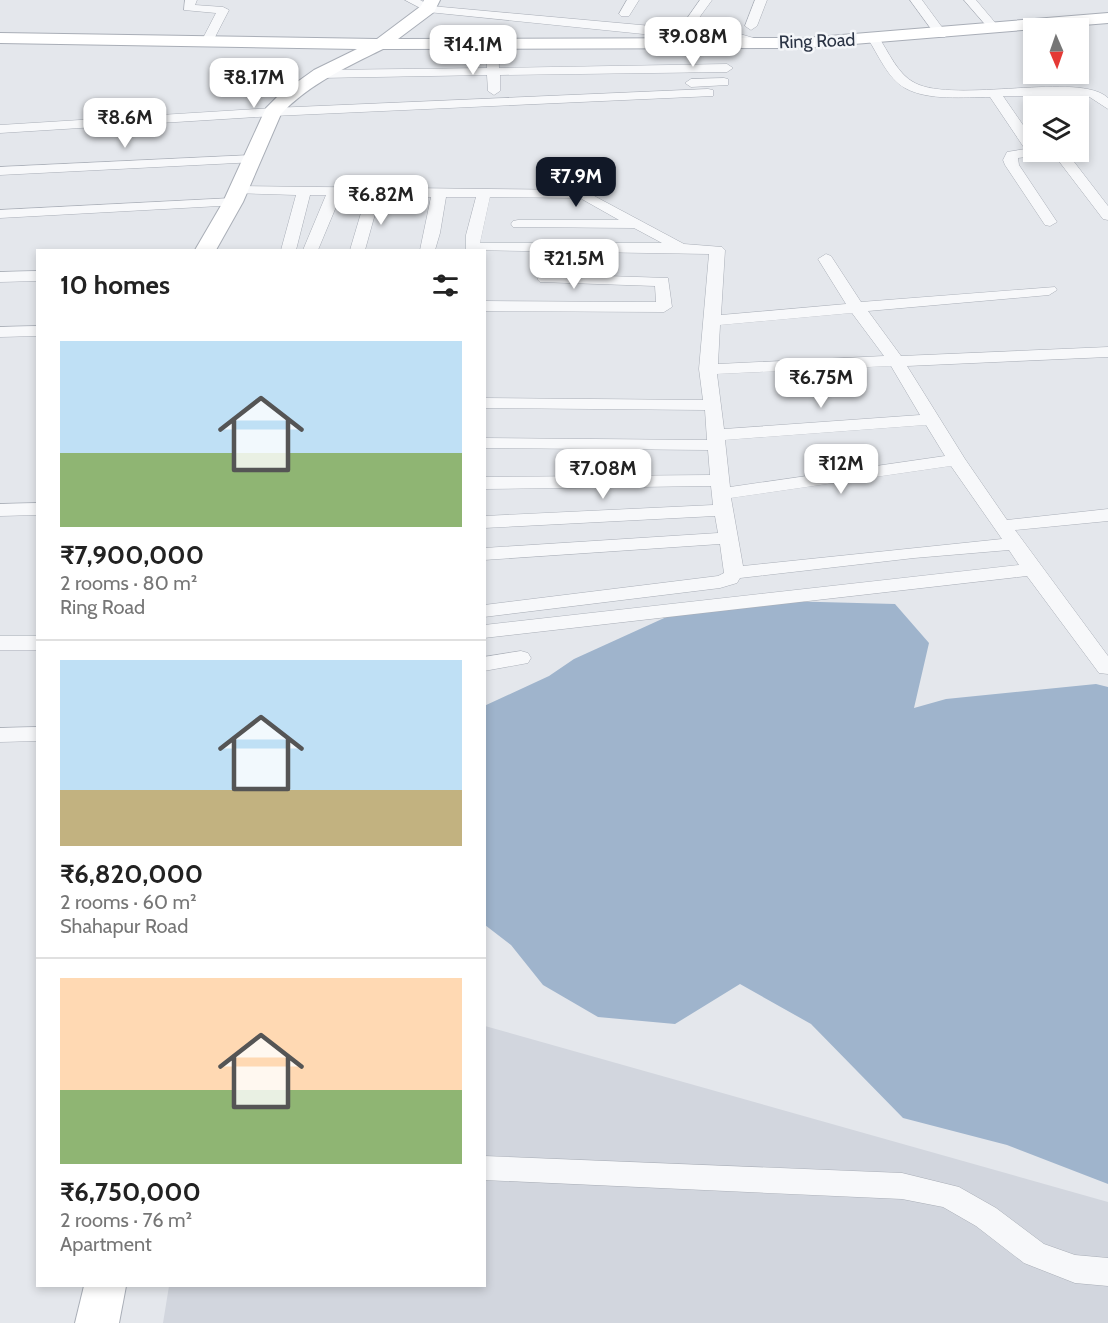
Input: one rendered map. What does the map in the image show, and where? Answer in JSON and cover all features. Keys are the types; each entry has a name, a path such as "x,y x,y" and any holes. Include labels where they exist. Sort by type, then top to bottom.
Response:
{"main road":[{"path":"207,249 279,106 320,74 382,43 430,4"},
{"name":"Ring Road","path":"0,38 492,44 761,42 874,39 1108,18"},
{"path":"97,1323 105,1287"}],"street":[{"path":"191,0 188,8 223,10 208,40"},
{"path":"411,0 761,42"},
{"path":"625,14 633,0"},
{"path":"692,20 706,0"},
{"path":"751,26 761,0"},
{"path":"916,0 941,34"},
{"path":"970,0 994,28"},
{"path":"874,39 910,86 925,91 1075,91 1102,94 1108,105"},
{"path":"651,43 656,69 662,84"},
{"path":"492,44 494,91"},
{"path":"320,74 727,68"},
{"path":"0,129 494,91 724,82"},
{"path":"993,92 1023,136"},
{"path":"279,106 708,93"},
{"path":"1023,154 1012,155 1010,160 1050,222"},
{"path":"0,171 252,159"},
{"path":"1069,162 1108,216"},
{"path":"288,249 304,191"},
{"path":"0,214 304,191 439,194 572,193 583,194 681,248"},
{"path":"310,249 335,192"},
{"path":"357,249 374,192"},
{"path":"427,249 434,233 439,194"},
{"path":"484,194 473,235 473,249 681,248 717,250 707,369 722,495 735,573"},
{"path":"520,206 605,206"},
{"path":"518,224 635,224"},
{"path":"826,259 857,308 896,361 929,420 1014,544 1106,668"},
{"path":"0,277 36,276"},
{"path":"486,306 664,307 663,281 545,279"},
{"path":"711,321 1049,290"},
{"path":"0,332 36,331"},
{"path":"707,369 1108,352"},
{"path":"486,403 713,405"},
{"path":"486,443 716,440 929,420"},
{"path":"486,522 722,495 956,459"},
{"path":"486,483 722,495"},
{"path":"0,510 36,509"},
{"path":"1002,526 1108,515"},
{"path":"486,554 729,538"},
{"path":"486,611 720,582 730,579 735,573 914,552 1014,544"},
{"path":"486,632 1032,569"},
{"path":"0,643 36,643"},
{"path":"486,663 521,658"},
{"path":"0,735 36,734"},
{"path":"486,1168 902,1186 949,1196 986,1217 1034,1254 1075,1269 1108,1272"}],"shaded area":[{"path":"486,1026 1108,1202 1108,1323 163,1323 169,1287 486,1287"}],"water":[{"path":"782,601 895,604 929,643 914,708 946,699 1096,684 1108,687 1108,1184 1007,1145 903,1118 811,1024 740,984 675,1024 598,1017 543,985 511,945 486,926 486,705 549,676 574,659 684,609"}]}
